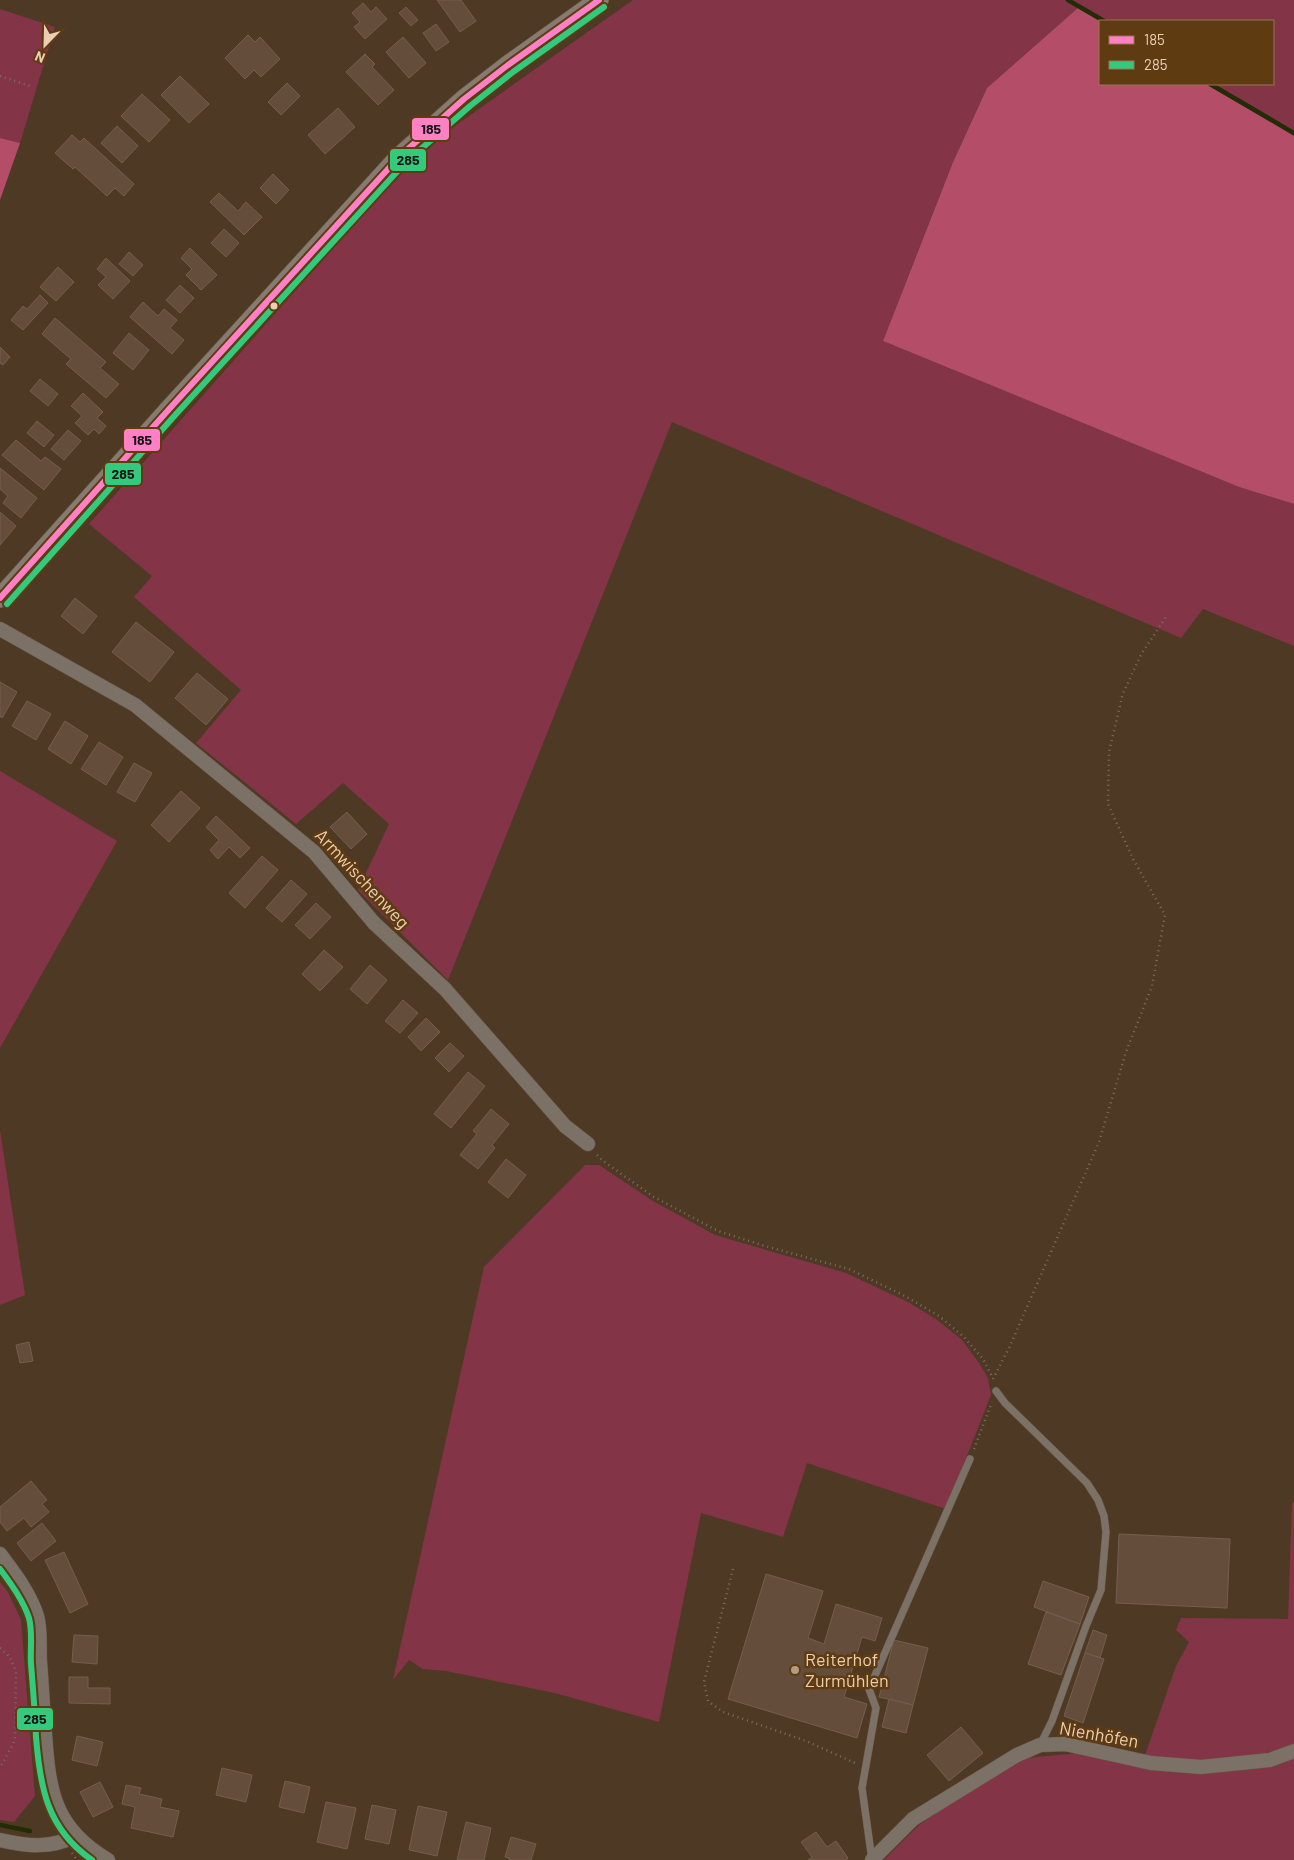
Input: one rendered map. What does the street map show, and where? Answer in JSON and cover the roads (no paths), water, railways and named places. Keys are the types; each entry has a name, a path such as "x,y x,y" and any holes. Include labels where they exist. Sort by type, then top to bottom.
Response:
{"main road":[{"path":"0,598 399,157 464,99 599,0"}],"street":[{"name":"Armwischenweg","path":"0,630 135,705 314,852 374,923 445,989 565,1126 588,1144"},
{"path":"0,1554 22,1584 37,1617 47,1768 52,1795 63,1818 76,1836 92,1850 108,1860"},
{"name":"Nienhöfen","path":"872,1860 913,1819 1017,1755 1040,1745 1065,1744 1151,1763 1202,1767 1270,1760 1294,1751"},
{"path":"0,1840 38,1846 64,1842 76,1836"}],"lane":[{"path":"996,1391 1005,1403 1087,1483 1098,1500 1104,1516 1106,1532 1101,1590 1052,1721 1040,1745"},
{"path":"872,1860 862,1788 876,1708 869,1689 970,1460"}],"waterway":[{"path":"1068,0 1102,20"},
{"path":"1212,85 1294,133"},
{"path":"0,1825 30,1831"}],"place":[{"name":"Reiterhof Zurmühlen","path":"795,1670"}]}
